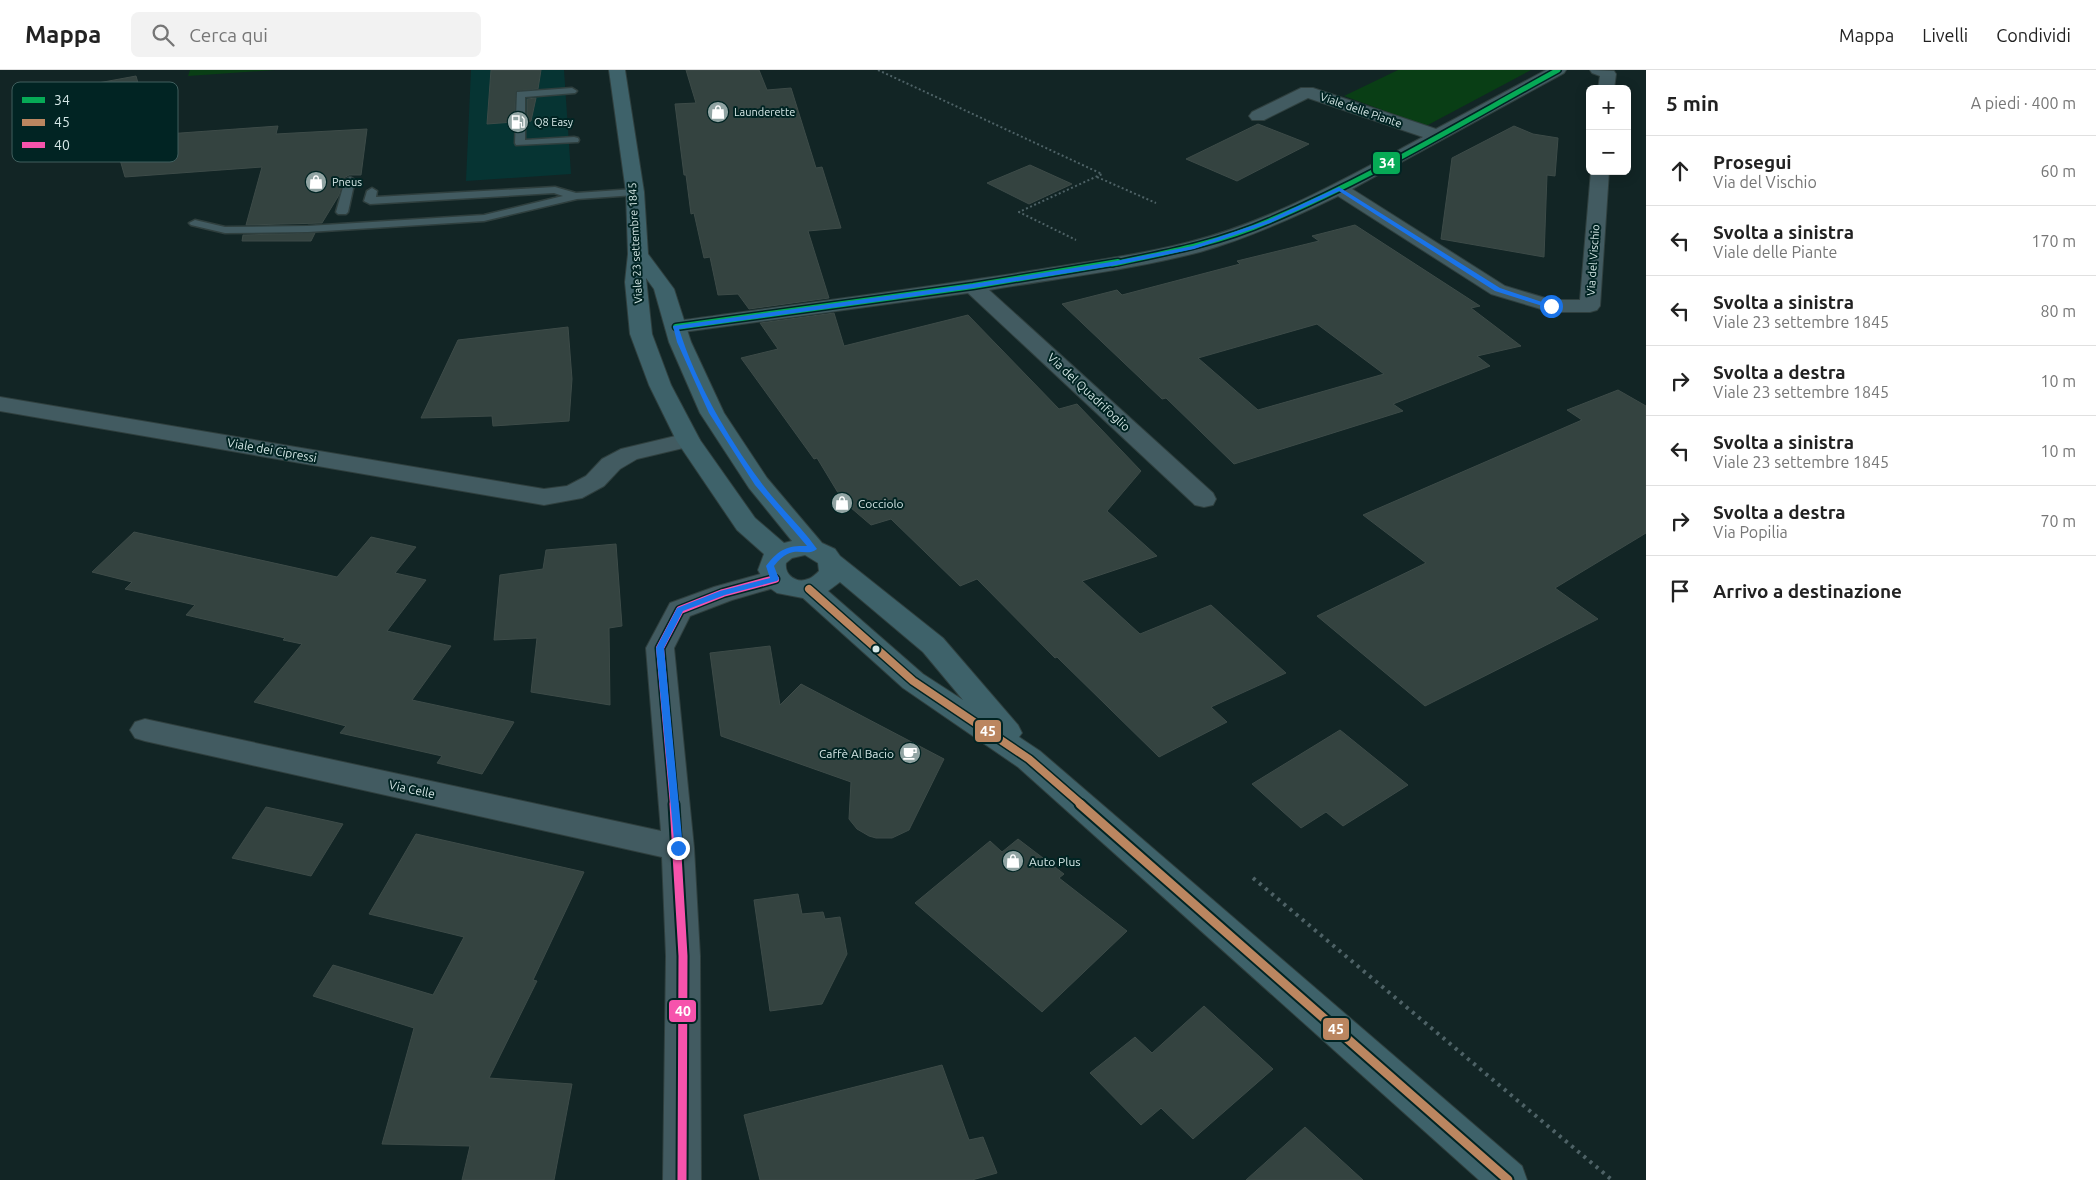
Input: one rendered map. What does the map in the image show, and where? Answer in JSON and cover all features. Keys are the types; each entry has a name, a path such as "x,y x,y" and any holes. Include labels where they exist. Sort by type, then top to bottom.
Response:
{"main road":[{"name":"Viale 23 settembre 1845","path":"617,70 634,192 638,254 635,282 641,334 660,385 688,440 777,566 789,588 809,589"},
{"path":"638,254 664,289 680,342 712,413 758,484 823,555 933,645 1029,759"},
{"path":"777,566 795,548 823,555"},
{"path":"809,589 819,586 832,575 823,555"},
{"path":"809,589 913,681 1029,759 1508,1180"}],"street":[{"path":"676,327 973,286 1111,264 1194,247 1268,222 1339,189 1558,70"},
{"path":"1598,70 1608,74 1607,85"},
{"name":"Viale delle Piante","path":"1258,116 1307,92 1438,136"},
{"name":"Via del Vischio","path":"1339,189 1498,290 1551,306 1590,306 1600,175"},
{"name":"Via del Quadrifoglio","path":"973,286 1204,499"},
{"name":"Viale dei Cipressi","path":"0,404 544,497 573,493 595,481 611,464 629,454 688,440"},
{"path":"682,1180 683,956 678,848 660,648 680,610 723,593 777,566"},
{"name":"Via Celle","path":"145,730 678,848"}],"lane":[{"path":"572,91 520,94 520,144 574,140"},
{"path":"342,212 350,180"},
{"path":"372,192 370,201 555,190 577,196"},
{"path":"195,223 225,230 308,229 484,218 577,196 634,192"}],"path":[{"path":"878,70 1102,174 1020,212 1079,241"},
{"path":"1096,176 1156,203"},
{"path":"1253,878 1612,1180"}],"shaded area":[{"name":"Q8 Easy","path":"471,70 564,70 571,174 466,181"}],"green space":[{"path":"190,70 275,70 188,76"},
{"path":"1398,70 1531,70 1426,126 1344,96"}],"building":[{"path":"491,70 541,70 538,89 516,91 514,122 487,124"},
{"path":"686,70 759,70 767,90 791,88 816,168 822,167 841,228 808,231 829,298 749,309 738,294 718,295 710,257 704,258 694,213 691,214 686,175 684,175 675,104 696,103"},
{"path":"136,76 138,82 103,82"},
{"path":"536,98 531,121 527,122 527,99"},
{"path":"1258,124 1309,144 1237,181 1186,159"},
{"path":"278,126 276,134 367,129 361,175 349,175 344,178 339,195 322,223 246,225 262,167 125,177 121,162 178,162 178,133"},
{"path":"1514,126 1533,134 1558,138 1555,176 1547,175 1544,257 1441,239 1452,158"},
{"path":"1030,165 1072,184 1029,204 987,183"},
{"path":"1355,225 1480,306 1471,308 1521,346 1477,356 1490,366 1393,404 1403,411 1234,464 1166,398 1162,399 1062,304 1117,290 1122,295 1240,264 1237,261 1319,241 1312,236","holes":["1317,324 1384,374 1258,410 1198,358"]},
{"path":"315,233 311,241 242,241 243,235"},
{"path":"834,313 844,346 968,315 1059,409 1077,404 1141,471 1107,511 1157,556 1082,581 1140,634 1211,605 1286,673 1211,707 1227,722 1159,757 1057,657 1055,658 977,579 960,586 891,519 871,525 843,501 817,458 814,459 741,358 778,349 760,323"},
{"path":"568,327 572,379 569,421 493,426 492,416 421,418 458,340"},
{"path":"1618,390 1646,406 1646,533 1555,588 1598,619 1425,706 1317,616 1426,563 1363,515 1582,420 1567,410"},
{"path":"134,532 337,577 371,537 416,547 395,573 426,580 387,631 451,646 412,700 514,722 482,774 437,763 442,756 340,733 346,726 254,702 302,644 283,640 285,638 186,615 195,605 125,589 132,582 92,572"},
{"path":"616,544 622,626 609,628 610,705 531,692 537,638 494,640 500,575 543,569 546,550"},
{"path":"770,646 780,705 801,684 944,759 909,830 892,838 869,836 857,829 849,819 851,782 721,736 710,653"},
{"path":"1340,730 1408,785 1343,826 1326,812 1301,828 1252,784"},
{"path":"266,807 343,824 311,876 232,858"},
{"path":"416,834 584,872 533,980 537,981 489,1078 572,1084 554,1180 462,1180 470,1146 382,1144 414,1028 313,996 333,965 433,995 464,937 369,914"},
{"path":"1018,839 1064,874 1059,878 1127,931 1042,1012 915,903 990,841 1002,852"},
{"path":"798,894 802,914 823,912 825,919 840,917 847,954 822,1004 770,1011 754,900"},
{"path":"1204,1006 1273,1069 1193,1139 1161,1108 1141,1125 1090,1073 1135,1037 1152,1053"},
{"path":"942,1065 969,1140 983,1137 997,1173 972,1180 760,1180 744,1115"},
{"path":"1305,1127 1363,1180 1246,1180"}],"transit line":[{"name":"34","path":"676,327 973,286 1111,264 1194,247 1268,222 1339,189 1558,70"},
{"name":"40","path":"682,1180 683,956 678,848 660,648 680,610 723,593 775,579"},
{"name":"45","path":"809,589 913,681 1029,759 1508,1180"}],"place":[{"name":"Launderette","path":"718,112"},
{"name":"Q8 Easy","path":"518,122"},
{"name":"Pneus","path":"316,182"},
{"name":"Cocciolo","path":"842,503"},
{"name":"Caffè Al Bacio","path":"910,753"},
{"name":"Auto Plus","path":"1013,861"}],"route":[{"path":"678,848 660,648 680,610 723,593 775,579 771,573 770,566 780,554 795,548 805,547 813,549 758,484 712,413 680,342 676,327 973,286 1111,264 1194,247 1268,222 1339,189 1498,290 1551,306"}]}
